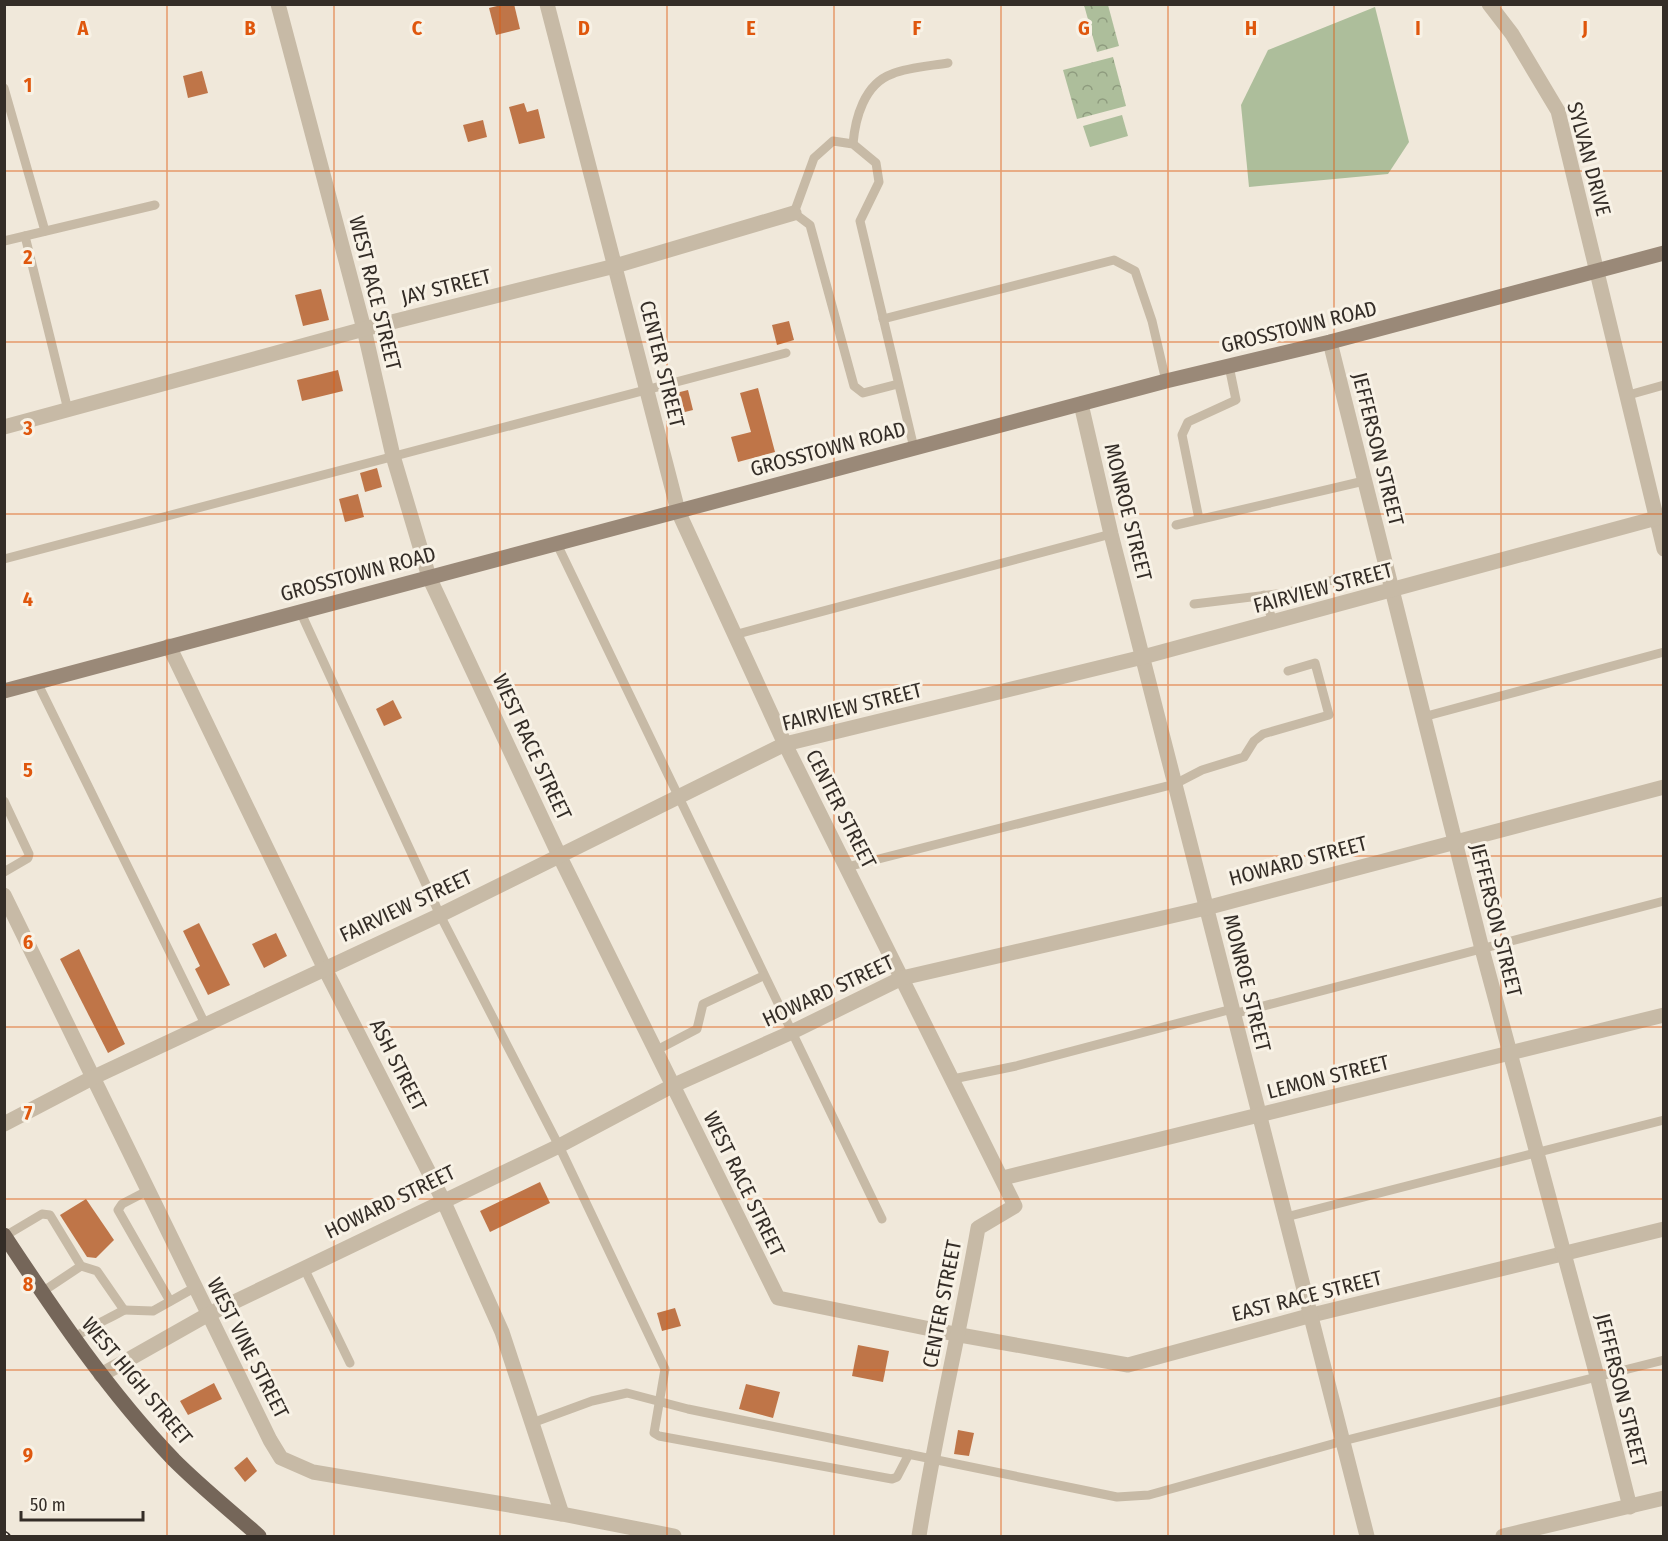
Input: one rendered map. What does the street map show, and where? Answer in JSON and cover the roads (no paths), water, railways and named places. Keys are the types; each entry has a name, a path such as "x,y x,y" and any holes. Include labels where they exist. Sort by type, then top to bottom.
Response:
{"main road":[{"name":"WEST HIGH STREET","path":"5,1236 101,1375 175,1461 259,1536"}],"street":[{"name":"WEST RACE STREET","path":"278,4 364,329 393,456 429,577 559,855 778,1298 960,1335"},
{"name":"CENTER STREET","path":"547,4 678,511 785,744 1015,1206 978,1228 960,1335 931,1459 919,1536"},
{"name":"SYLVAN DRIVE","path":"1489,4 1512,34 1558,111 1625,396 1660,517 1664,549"},
{"name":"JAY STREET","path":"4,427 364,329 615,266 794,213"},
{"name":"GROSSTOWN ROAD","path":"4,691 1166,381 1330,342 1664,253"},
{"name":"JEFFERSON STREET","path":"1330,342 1454,841 1630,1507"},
{"name":"MONROE STREET","path":"1081,404 1111,534 1258,1116 1312,1316 1367,1536"},
{"name":"FAIRVIEW STREET","path":"4,1124 92,1078 206,1026 324,967 440,915 785,744 1143,657 1391,592 1660,517"},
{"name":"ASH STREET","path":"170,646 324,967 443,1200 502,1332 562,1514"},
{"name":"HOWARD STREET","path":"101,1375 207,1315 559,1146 672,1086 790,1033 902,978 1206,908 1664,787"},
{"name":"WEST VINE STREET","path":"4,895 207,1315 281,1458 313,1473 562,1514 674,1536"},
{"name":"LEMON STREET","path":"1003,1178 1664,1015"},
{"name":"EAST RACE STREET","path":"960,1335 1128,1365 1312,1316 1564,1256 1664,1229"},
{"path":"1503,1536 1664,1498"}],"lane":[{"path":"854,144 855,119 871,90 890,74 948,63"},
{"path":"4,88 45,231"},
{"path":"898,384 863,393 854,386 810,225 794,213 814,158 833,141 854,144 876,163 879,182 861,220 914,448"},
{"path":"4,241 155,205"},
{"path":"25,236 68,410"},
{"path":"883,319 1114,260 1135,271 1152,321 1166,381"},
{"path":"4,559 786,353"},
{"path":"1199,519 1182,435 1188,422 1236,400 1229,366"},
{"path":"1625,396 1664,385"},
{"path":"1176,525 1364,481"},
{"path":"734,635 1111,534"},
{"path":"556,542 790,1033 882,1219"},
{"path":"1194,604 1285,593 1347,576"},
{"path":"1264,595 1274,622"},
{"path":"300,611 440,915 559,1146 664,1369 653,1430 659,1436 892,1479 897,1477 909,1454"},
{"path":"1423,717 1664,652"},
{"path":"847,867 1175,784 1202,770 1244,757 1254,741 1263,734 1329,715 1315,663 1288,671"},
{"path":"37,682 206,1026"},
{"path":"4,801 29,854 28,858 4,872"},
{"path":"953,1079 1016,1066 1233,1012 1664,901"},
{"path":"655,1051 697,1029 703,1004 763,976"},
{"path":"1286,1217 1664,1120"},
{"path":"147,1191 122,1204 118,1210 170,1301"},
{"path":"5,1236 42,1214 50,1215 81,1266 97,1271 124,1310"},
{"path":"42,1292 81,1266"},
{"path":"304,1268 350,1364"},
{"path":"74,1338 95,1323 104,1322 124,1310 153,1311 194,1288"},
{"path":"532,1423 592,1401 627,1393 1117,1497 1149,1495 1343,1442 1664,1360"}]}
